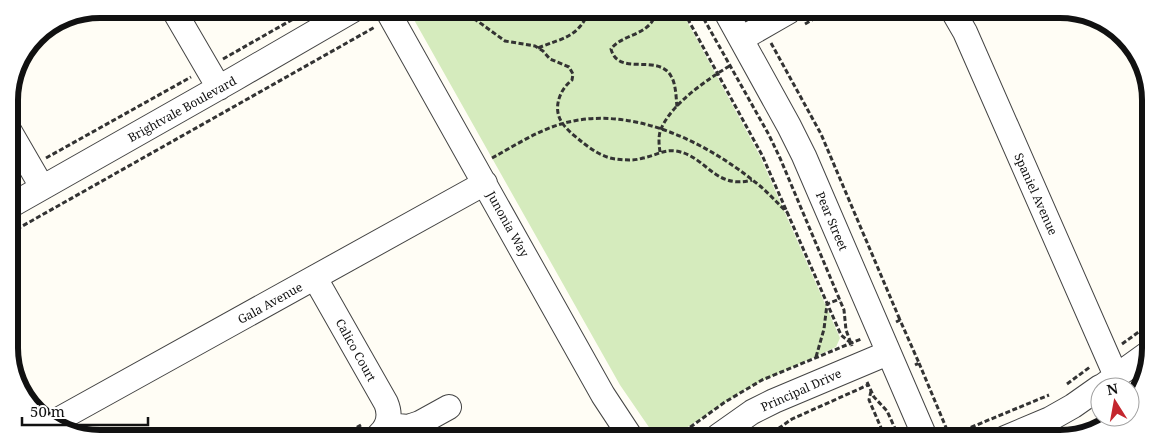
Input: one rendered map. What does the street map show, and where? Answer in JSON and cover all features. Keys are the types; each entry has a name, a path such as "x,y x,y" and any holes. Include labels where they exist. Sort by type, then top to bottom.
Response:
{"street":[{"path":"178,18 213,78"},
{"name":"Brightvale Boulevard","path":"18,201 213,78 337,18"},
{"name":"Pear Street","path":"733,18 760,41 804,156 922,429"},
{"name":"Spaniel Avenue","path":"957,18 965,32 1106,377"},
{"path":"760,41 795,19"},
{"name":"Junonia Way","path":"383,22 484,183 603,395 626,429"},
{"path":"18,146 42,187"},
{"name":"Gala Avenue","path":"59,419 484,183"},
{"name":"Calico Court","path":"315,278 384,399 389,413 377,428"},
{"name":"Principal Drive","path":"727,429 752,412 774,401 888,353"},
{"path":"1106,377 1142,357"},
{"path":"1026,429 1073,406 1090,391"},
{"path":"377,428 408,426 420,423 449,406"}],"path":[{"path":"46,158 213,78 298,18"},
{"path":"471,18 505,41 538,48 550,59 572,70 572,80 562,92 557,110 562,124 574,136 601,155 614,159 631,160 675,150 693,157 714,174 726,180 737,183 752,180"},
{"path":"538,48 575,33 586,18"},
{"path":"654,18 640,32 616,44 611,49 618,60 624,63 664,68 673,78 677,107"},
{"path":"687,18 762,155 841,335 851,344 846,330 844,310 799,200 769,135 703,18"},
{"path":"18,229 383,22"},
{"path":"660,152 660,129 677,107 693,92 730,66 760,41 821,134 900,320"},
{"path":"816,358 824,329 827,304"},
{"path":"1106,377 1142,332"},
{"path":"919,363 947,429"},
{"path":"1062,387 1090,381"},
{"path":"882,429 869,400 871,390 887,410 896,429"},
{"path":"968,429 1055,392"}],"green space":[{"path":"413,18 685,18 760,156 840,338 836,347 747,388 684,429 650,429 620,385"}]}
